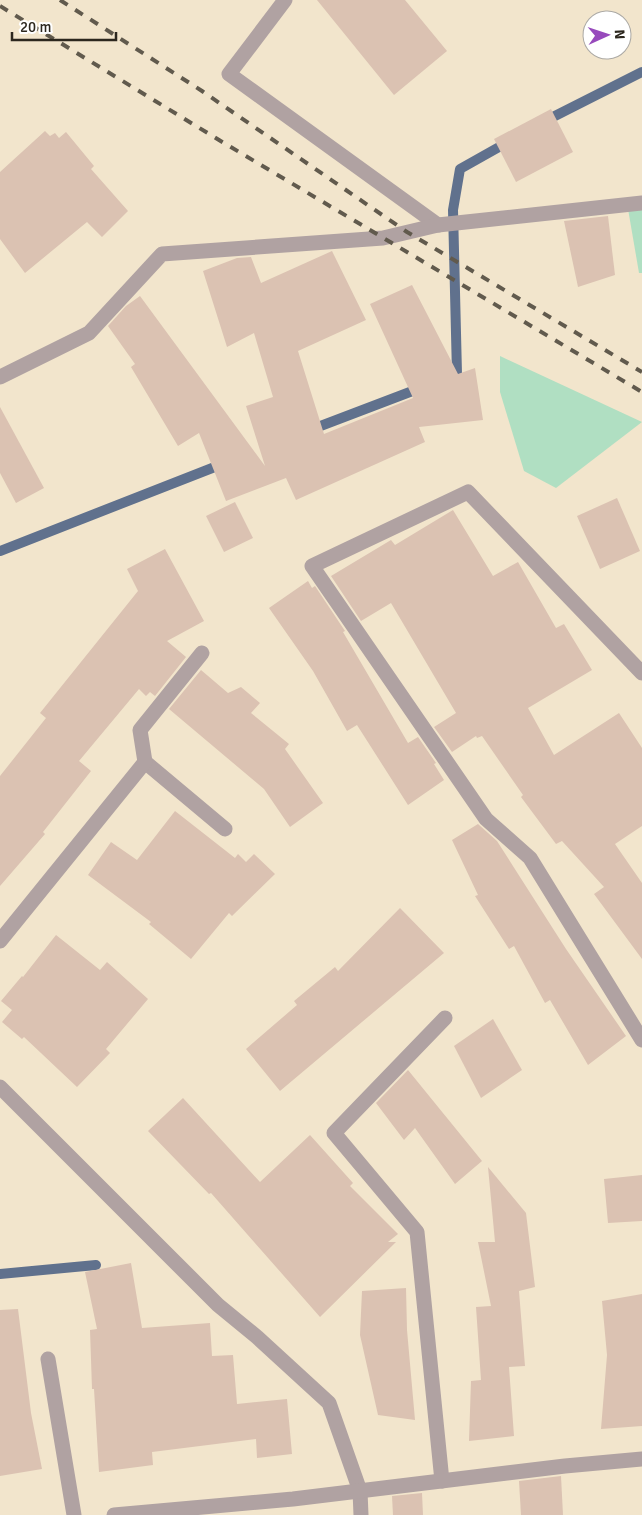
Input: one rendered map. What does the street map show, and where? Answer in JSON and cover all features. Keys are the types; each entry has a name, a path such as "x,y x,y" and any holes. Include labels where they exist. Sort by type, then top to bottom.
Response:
{"street":[{"path":"285,0 229,74 438,226"},
{"path":"0,377 89,333 162,254 383,238 438,226 642,203"},
{"path":"642,673 468,492 312,566 486,819 530,858 642,1040"},
{"path":"202,653 140,730 145,762 225,828"},
{"path":"0,942 145,762"},
{"path":"442,1481 417,1232 334,1132 445,1018"},
{"path":"0,1087 218,1305 257,1337 329,1403 360,1491 361,1515"},
{"path":"48,1359 74,1515"},
{"path":"114,1515 293,1499 565,1466 642,1459"}],"green space":[{"path":"628,209 642,209 642,273 639,273"},
{"path":"500,356 642,422 556,488 524,471 500,392"}],"building":[{"path":"317,0 405,0 447,51 394,95"},
{"path":"551,109 573,152 516,182 494,139"},
{"path":"45,131 50,136 55,133 59,138 66,132 94,166 91,169 128,211 102,237 87,222 25,273 0,239 0,172"},
{"path":"608,216 615,275 578,287 564,221"},
{"path":"332,251 366,320 298,351 324,434 413,398 370,304 412,285 458,374 475,368 483,420 419,427 425,442 296,500 286,478 226,501 199,433 178,446 131,367 135,364 108,326 126,306 140,296 265,466 246,406 273,397 254,333 227,347 203,271 237,258 251,257 261,283"},
{"path":"0,407 44,488 16,503 0,473"},
{"path":"617,498 640,551 600,569 577,516"},
{"path":"235,502 253,538 224,552 206,516"},
{"path":"453,510 493,576 518,562 556,628 564,624 592,670 528,708 554,755 619,713 642,748 642,826 615,844 642,883 642,959 594,894 604,887 562,841 556,844 521,797 523,795 482,736 477,738 476,736 452,752 434,727 456,713 391,603 361,621 331,576 391,540 395,545"},
{"path":"165,549 204,621 167,641 186,657 155,696 150,692 146,696 139,689 79,761 91,771 43,832 45,834 0,886 0,776 46,718 40,713 138,591 127,569"},
{"path":"308,581 312,588 315,586 345,631 343,632 408,743 418,737 436,763 434,764 444,780 408,805 357,725 347,731 313,671 269,608"},
{"path":"201,670 228,693 241,687 260,703 251,713 289,744 285,749 323,803 290,827 264,789 169,709"},
{"path":"175,811 235,858 238,854 246,862 254,854 275,874 232,916 229,913 191,959 149,924 151,922 88,875 111,842 137,860"},
{"path":"478,824 497,841 566,949 626,1036 588,1065 550,1000 545,1003 514,946 509,949 475,896 478,895 452,840"},
{"path":"400,908 444,953 280,1091 246,1049 297,1005 294,1001 335,967 338,971"},
{"path":"56,935 100,970 107,962 148,999 106,1049 110,1053 77,1087 24,1037 22,1039 2,1022 12,1010 1,1001 23,977"},
{"path":"493,1019 522,1070 481,1098 454,1046"},
{"path":"408,1070 482,1161 455,1184 415,1128 404,1140 376,1103"},
{"path":"183,1098 260,1182 310,1135 353,1183 350,1186 398,1234 388,1242 396,1242 320,1317 211,1193 209,1194 148,1131"},
{"path":"488,1167 526,1213 535,1287 519,1291 525,1366 509,1367 514,1436 469,1441 471,1381 481,1380 476,1307 491,1306 478,1242 495,1242"},
{"path":"642,1175 642,1221 608,1223 604,1179"},
{"path":"131,1263 142,1328 210,1323 212,1356 233,1355 237,1404 287,1399 292,1454 257,1458 256,1439 152,1452 153,1465 99,1472 94,1389 92,1389 90,1330 97,1329 85,1272"},
{"path":"406,1288 407,1330 415,1420 378,1415 360,1335 362,1291"},
{"path":"642,1294 642,1426 601,1429 607,1355 602,1301"},
{"path":"18,1309 31,1413 42,1469 0,1476 0,1310"},
{"path":"561,1476 563,1515 521,1515 519,1481"},
{"path":"422,1493 423,1515 393,1515 392,1496"}],"waterway":[{"path":"543,122 642,72"},
{"path":"446,378 457,374 453,210 460,169 508,142"},
{"path":"310,430 423,387"},
{"path":"0,551 225,463"},
{"path":"0,1274 96,1265"}],"railway":[{"path":"60,0 202,91 407,232 642,372"},
{"path":"0,6 219,140 642,392"}]}
